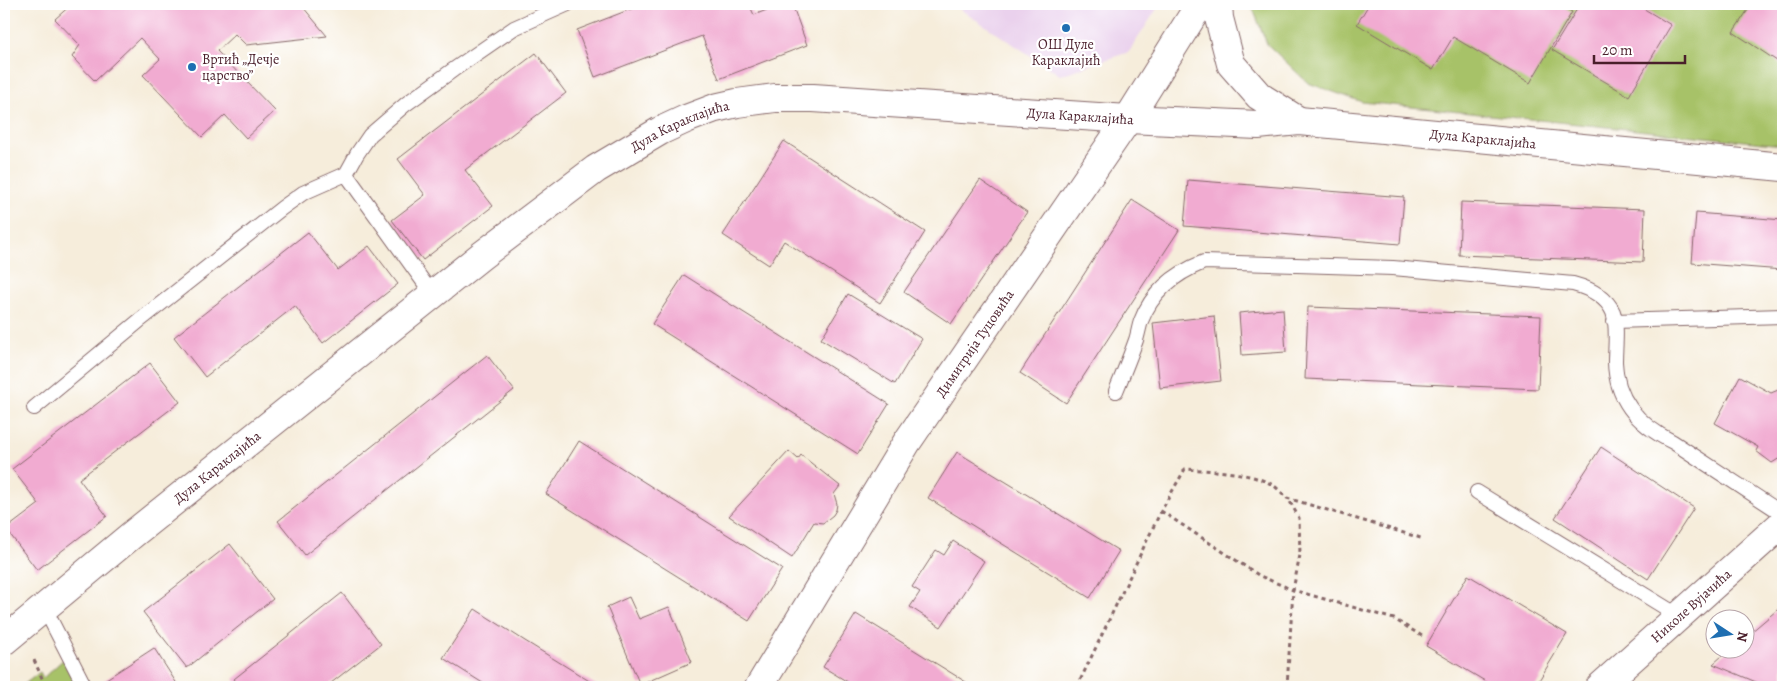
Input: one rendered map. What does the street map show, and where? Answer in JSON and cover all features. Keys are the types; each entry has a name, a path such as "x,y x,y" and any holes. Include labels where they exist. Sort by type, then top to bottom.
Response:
{"street":[{"name":"Димитрија Туцовића","path":"759,687 908,442 1128,119 1200,4"},
{"path":"1218,4 1219,18 1231,64 1259,96 1299,122"},
{"name":"Дула Караклајића","path":"4,641 140,528 524,223 596,169 660,131 715,108 775,98 813,98 1128,119 1258,125 1299,122 1783,168"},
{"name":"Николе Вујачића","path":"1600,687 1783,523"}],"lane":[{"path":"34,408 139,321 303,192 346,174 370,135 406,104 514,28 568,4"},
{"path":"346,174 433,295"},
{"path":"1116,391 1136,340 1141,321 1150,303 1162,287 1175,276 1204,262 1393,268 1573,284 1587,288 1600,296 1613,312 1615,363 1622,394 1631,410 1642,423 1783,514"},
{"path":"1614,322 1783,316"},
{"path":"1477,492 1679,616"},
{"path":"44,607 85,687"}],"path":[{"path":"1077,687 1161,511 1185,469 1216,471 1249,477 1270,484 1287,498 1299,518 1300,555 1293,590 1287,687"},
{"path":"1287,498 1424,539"},
{"path":"1161,511 1260,576 1293,590 1394,619 1422,636"},
{"path":"34,660 46,687"}],"shaded area":[{"name":"ОШ Дуле Караклајић","path":"952,4 1160,4 1129,52 1060,75"}],"green space":[{"path":"1251,4 1783,4 1783,145 1362,102 1308,83 1267,44"},
{"path":"65,658 81,687 21,687 40,672 43,678"}],"building":[{"name":"Вртић „Дечје царство”","path":"72,4 307,4 303,7 327,36 246,45 235,34 217,51 275,111 246,138 225,115 202,137 143,75 160,59 140,38 95,81 72,57 80,45 55,19"},
{"path":"644,4 749,4 754,15 782,4 792,4 807,45 719,79 702,36 595,77 577,30"},
{"path":"1369,4 1559,4 1572,12 1530,83 1453,37 1433,70 1357,24"},
{"path":"1580,4 1636,4 1671,25 1629,96 1552,50"},
{"path":"1752,4 1783,4 1783,65 1733,32"},
{"path":"536,53 566,93 465,170 493,206 423,260 392,220 425,195 398,159"},
{"path":"784,141 925,232 880,303 784,241 769,265 723,235"},
{"path":"980,180 1027,212 951,324 904,292"},
{"path":"1188,180 1404,197 1400,244 1184,226"},
{"path":"1132,200 1179,230 1066,403 1020,373"},
{"path":"1461,202 1645,209 1643,262 1459,255"},
{"path":"1696,213 1783,220 1783,270 1692,263"},
{"path":"308,232 338,270 369,246 398,284 323,343 295,306 205,377 174,337"},
{"path":"684,275 889,404 858,454 652,324"},
{"path":"848,294 922,339 895,384 821,339"},
{"path":"1308,307 1541,316 1538,389 1305,379"},
{"path":"1283,309 1286,352 1242,355 1239,313"},
{"path":"1214,316 1221,381 1160,388 1153,323"},
{"path":"487,355 514,390 305,555 278,521"},
{"path":"150,363 180,402 79,479 107,516 37,570 6,529 39,504 12,469"},
{"path":"1740,376 1771,393 1783,388 1783,456 1772,463 1756,451 1758,447 1715,423"},
{"path":"579,441 782,569 749,621 546,494"},
{"path":"1601,447 1694,508 1648,579 1555,518"},
{"path":"789,451 798,459 801,455 840,486 834,494 837,504 833,515 823,523 814,522 792,558 729,516"},
{"path":"957,452 1119,551 1090,598 928,498"},
{"path":"953,541 984,561 941,627 910,607 920,592 912,587 936,550 944,555"},
{"path":"230,544 273,599 187,668 143,612"},
{"path":"1468,575 1567,634 1535,687 1495,687 1426,646"},
{"path":"342,593 381,644 326,687 240,687 234,679"},
{"path":"629,597 639,619 669,607 692,662 640,685 607,607"},
{"path":"1783,605 1783,687 1768,687 1713,664 1720,658 1754,658 1754,630"},
{"path":"475,609 599,687 489,687 443,658"},
{"path":"856,614 974,687 856,687 823,667"},
{"path":"154,648 179,687 99,687 97,685"}],"place":[{"name":"ОШ Дуле Караклајић","path":"1066,28"},
{"name":"Вртић „Дечје царство”","path":"192,67"}]}
